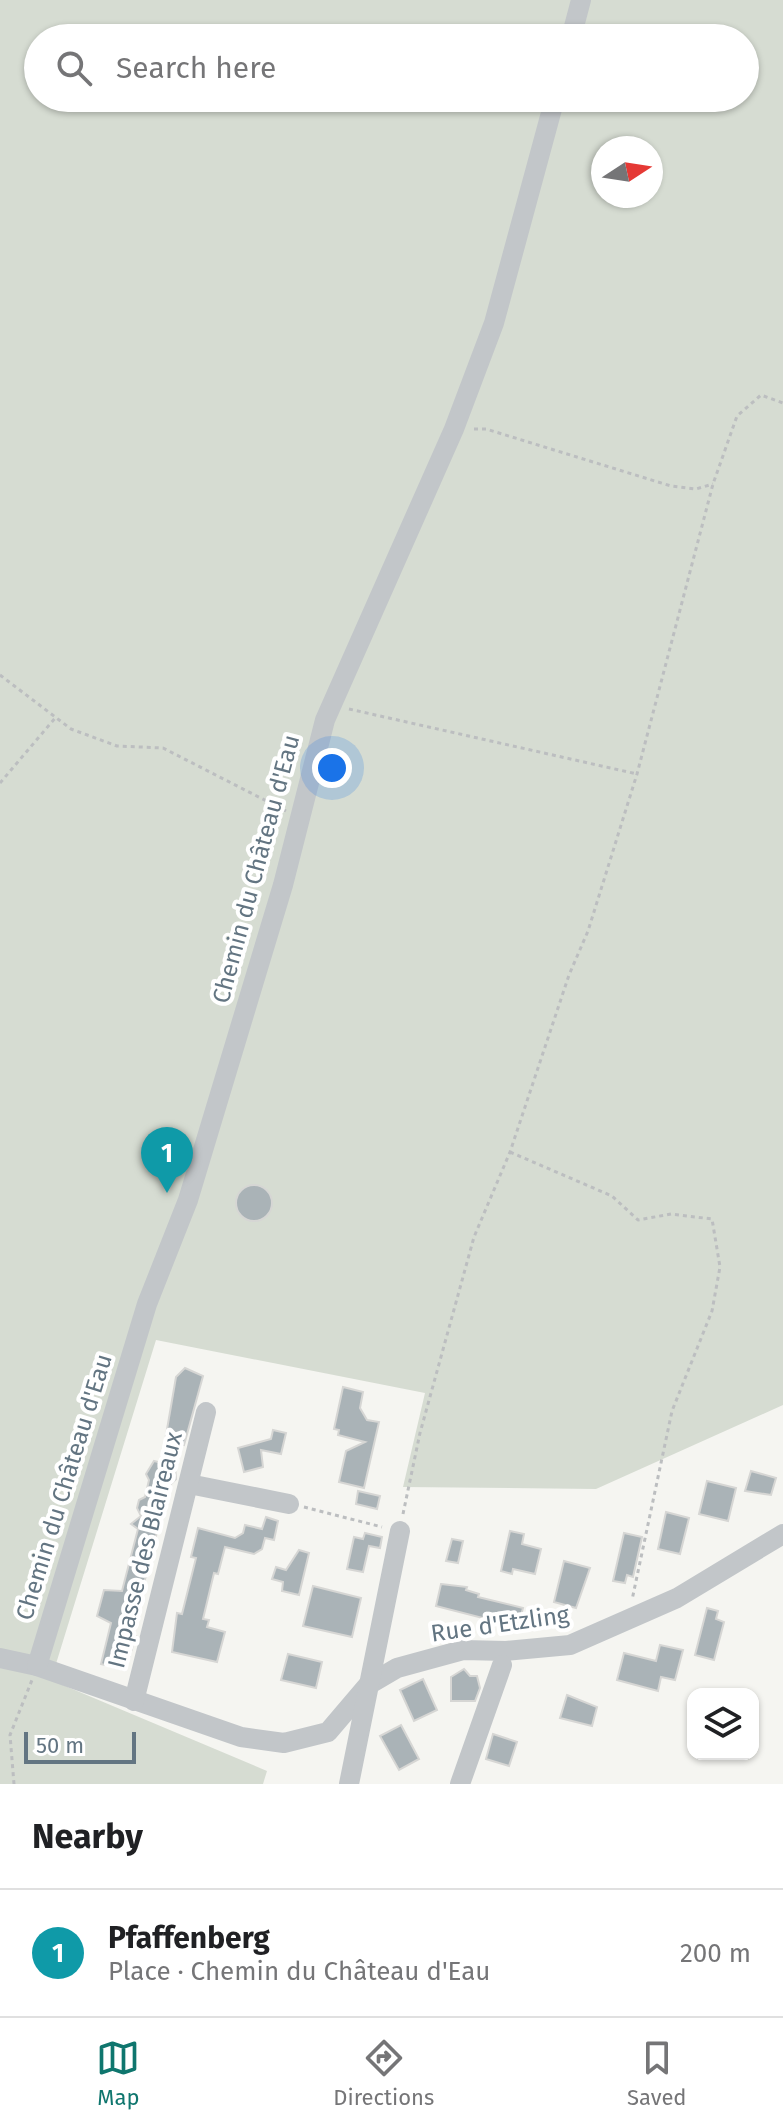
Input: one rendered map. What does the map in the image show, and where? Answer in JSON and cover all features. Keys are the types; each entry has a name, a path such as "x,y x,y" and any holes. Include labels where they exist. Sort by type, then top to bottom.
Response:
{"street":[{"path":"575,24 581,0"},
{"name":"Chemin du Château d'Eau","path":"37,1666 147,1304 188,1200 301,816 313,754 330,704 454,429 494,323 551,112"},
{"name":"Impasse des Blaireaux","path":"134,1701 206,1412"},
{"path":"189,1484 289,1504"},
{"path":"349,1784 400,1531"},
{"name":"Rue d'Etzling","path":"0,1658 37,1666 241,1737 284,1743 328,1732 368,1685 397,1668 463,1650 506,1651 570,1645 677,1598 783,1534"},
{"path":"460,1784 502,1665"}],"path":[{"path":"289,1504 400,1531 420,1433 474,1237 510,1152 569,975 588,931 637,774 713,484 737,416 761,395 783,403"},
{"path":"454,429 486,429 671,486 696,489 713,484"},
{"path":"0,675 71,729 117,746 163,748 301,816"},
{"path":"330,704 637,774"},
{"path":"0,783 56,717"},
{"path":"510,1152 612,1196 638,1220 671,1214 712,1219 720,1267 712,1311 672,1411 626,1623"},
{"path":"14,1784 10,1735 37,1666"}],"shaded area":[{"path":"0,0 783,0 783,1405 596,1489 403,1487 425,1393 156,1340 51,1680 267,1771 263,1784 0,1784"}],"building":[{"path":"254,1185 267,1190 272,1203 267,1216 254,1221 241,1216 236,1203 241,1190"},
{"path":"185,1368 203,1376 184,1445 165,1441 176,1377"},
{"path":"343,1387 363,1392 360,1408 367,1420 379,1422 364,1488 339,1482 346,1451 365,1442 338,1435 339,1430 334,1429"},
{"path":"273,1430 286,1433 281,1454 261,1450 263,1467 244,1472 238,1448 271,1439"},
{"path":"154,1461 175,1466 176,1479 170,1485 157,1532 131,1635 136,1636 125,1670 101,1664 111,1623 97,1616 104,1590 122,1591 138,1529 131,1524 141,1516 137,1508 139,1500 145,1497 149,1480 146,1474"},
{"path":"751,1471 776,1478 771,1495 745,1491"},
{"path":"707,1481 736,1488 728,1521 699,1514"},
{"path":"358,1491 380,1496 377,1509 356,1504"},
{"path":"666,1512 689,1518 680,1554 658,1549"},
{"path":"266,1517 278,1521 274,1540 265,1538 262,1549 254,1554 225,1547 218,1574 214,1573 203,1619 209,1620 207,1627 225,1632 217,1662 172,1652 177,1613 182,1614 196,1558 191,1557 198,1528 235,1538 243,1533 245,1525 262,1529"},
{"path":"510,1531 524,1534 522,1544 541,1549 535,1574 513,1569 512,1574 501,1571"},
{"path":"365,1533 382,1537 380,1548 369,1546 363,1572 347,1569 354,1537 363,1539"},
{"path":"624,1533 642,1537 633,1577 627,1575 625,1583 613,1581"},
{"path":"452,1539 463,1541 458,1563 446,1561"},
{"path":"299,1550 309,1553 299,1595 282,1591 283,1582 272,1579 276,1567 286,1570"},
{"path":"564,1561 590,1568 576,1608 554,1602"},
{"path":"441,1584 467,1587 466,1590 479,1594 478,1597 523,1608 518,1627 436,1606"},
{"path":"313,1586 361,1598 352,1637 303,1626"},
{"path":"707,1608 718,1611 716,1619 724,1622 714,1660 695,1655"},
{"path":"660,1645 683,1650 675,1680 661,1677 658,1691 617,1680 624,1653 656,1661"},
{"path":"288,1654 322,1662 316,1688 281,1680"},
{"path":"464,1669 470,1676 477,1676 480,1688 475,1701 451,1701 451,1677"},
{"path":"423,1679 437,1710 414,1721 400,1690"},
{"path":"567,1695 597,1707 592,1726 560,1718"},
{"path":"401,1725 419,1759 399,1770 380,1736"},
{"path":"493,1734 517,1742 509,1766 486,1759"}],"place":[{"name":"Pfaffenberg","path":"167,1193"}]}
